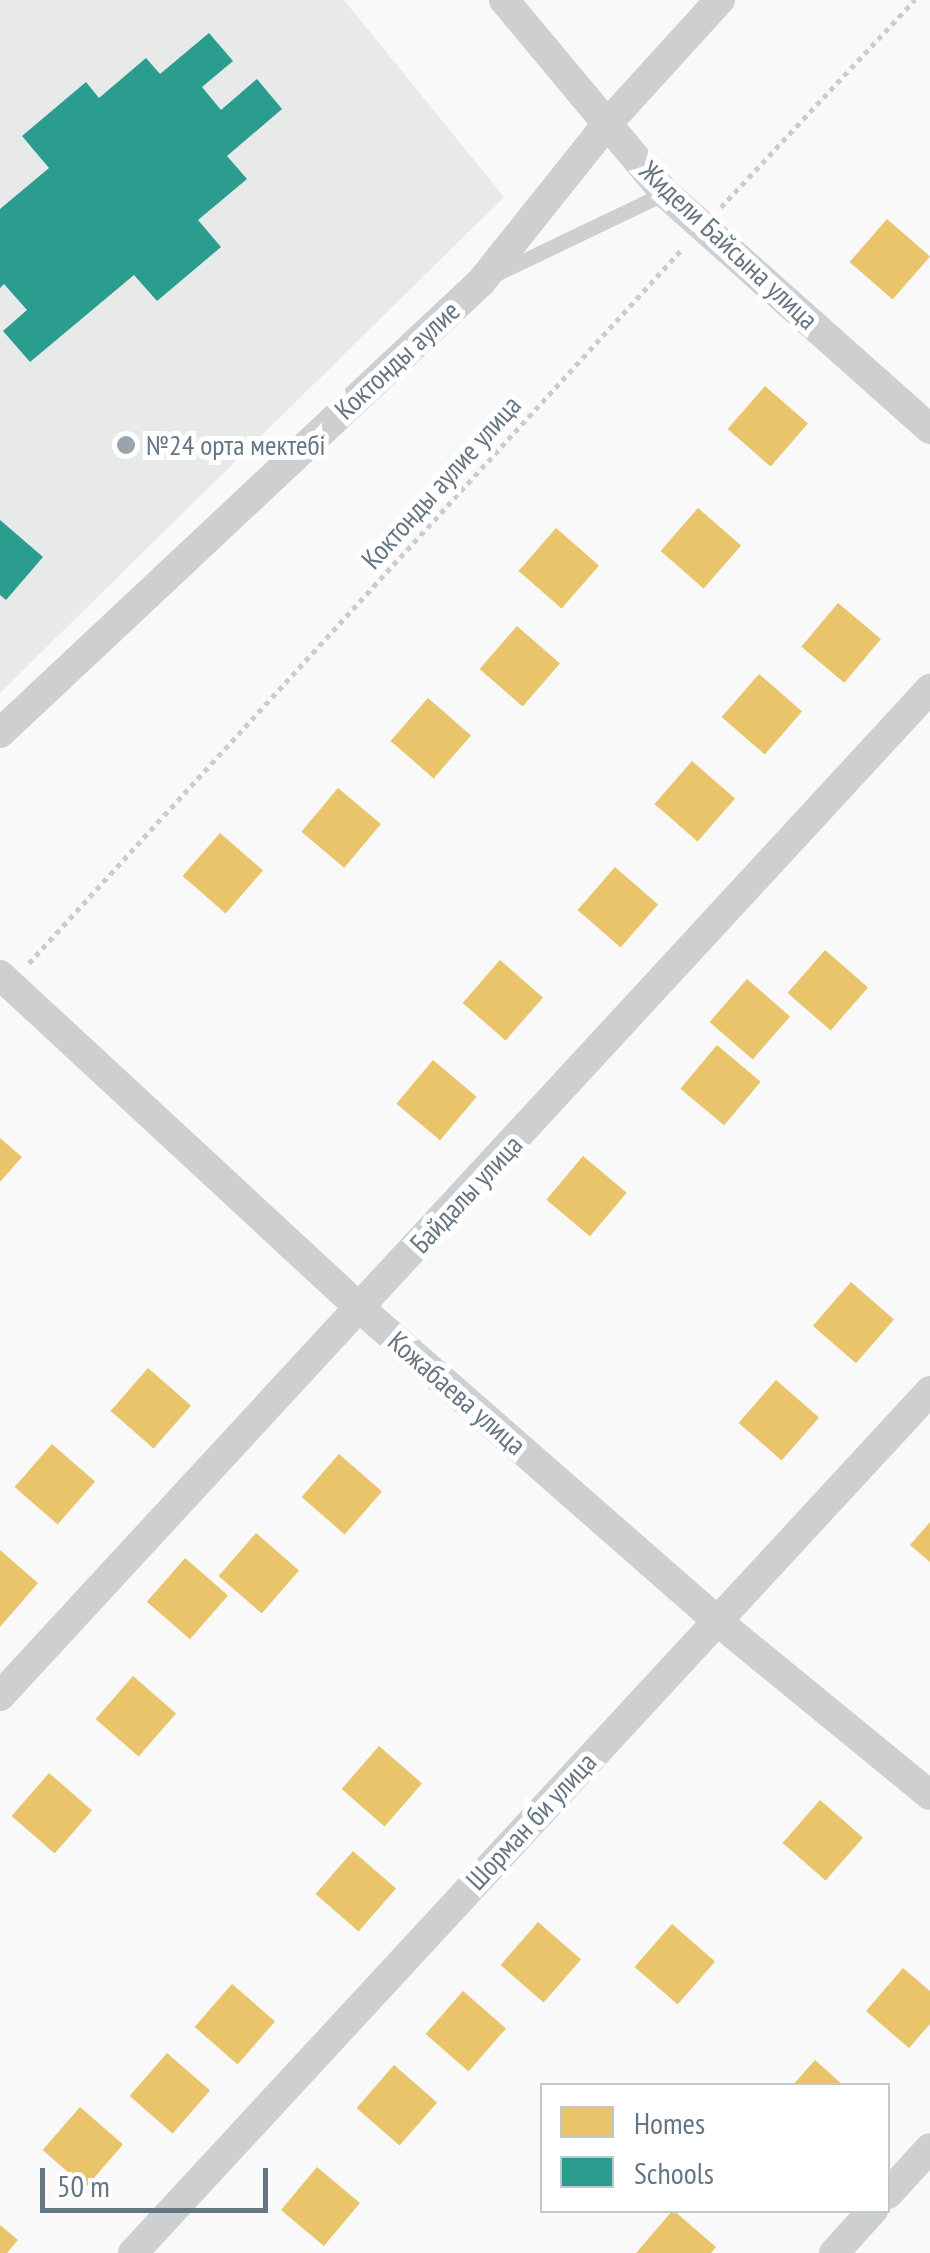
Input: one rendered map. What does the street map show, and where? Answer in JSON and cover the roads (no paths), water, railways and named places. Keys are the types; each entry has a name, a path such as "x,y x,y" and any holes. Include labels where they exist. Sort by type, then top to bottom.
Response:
{"street":[{"name":"Жидели Байсына улица","path":"504,0 665,193 930,429"},
{"name":"Коктонды аулие","path":"0,733 481,282 607,124 720,0"},
{"name":"Байдалы улица","path":"0,1696 930,689"},
{"name":"Кожабаева улица","path":"5,979 361,1309 716,1620 930,1794"},
{"name":"Шорман би улица","path":"133,2253 930,1391"},
{"path":"890,2192 930,2148"},
{"path":"834,2253 870,2213"}],"lane":[{"path":"481,282 665,193"}],"place":[{"name":"№24 орта мектебі","path":"126,445"}]}
